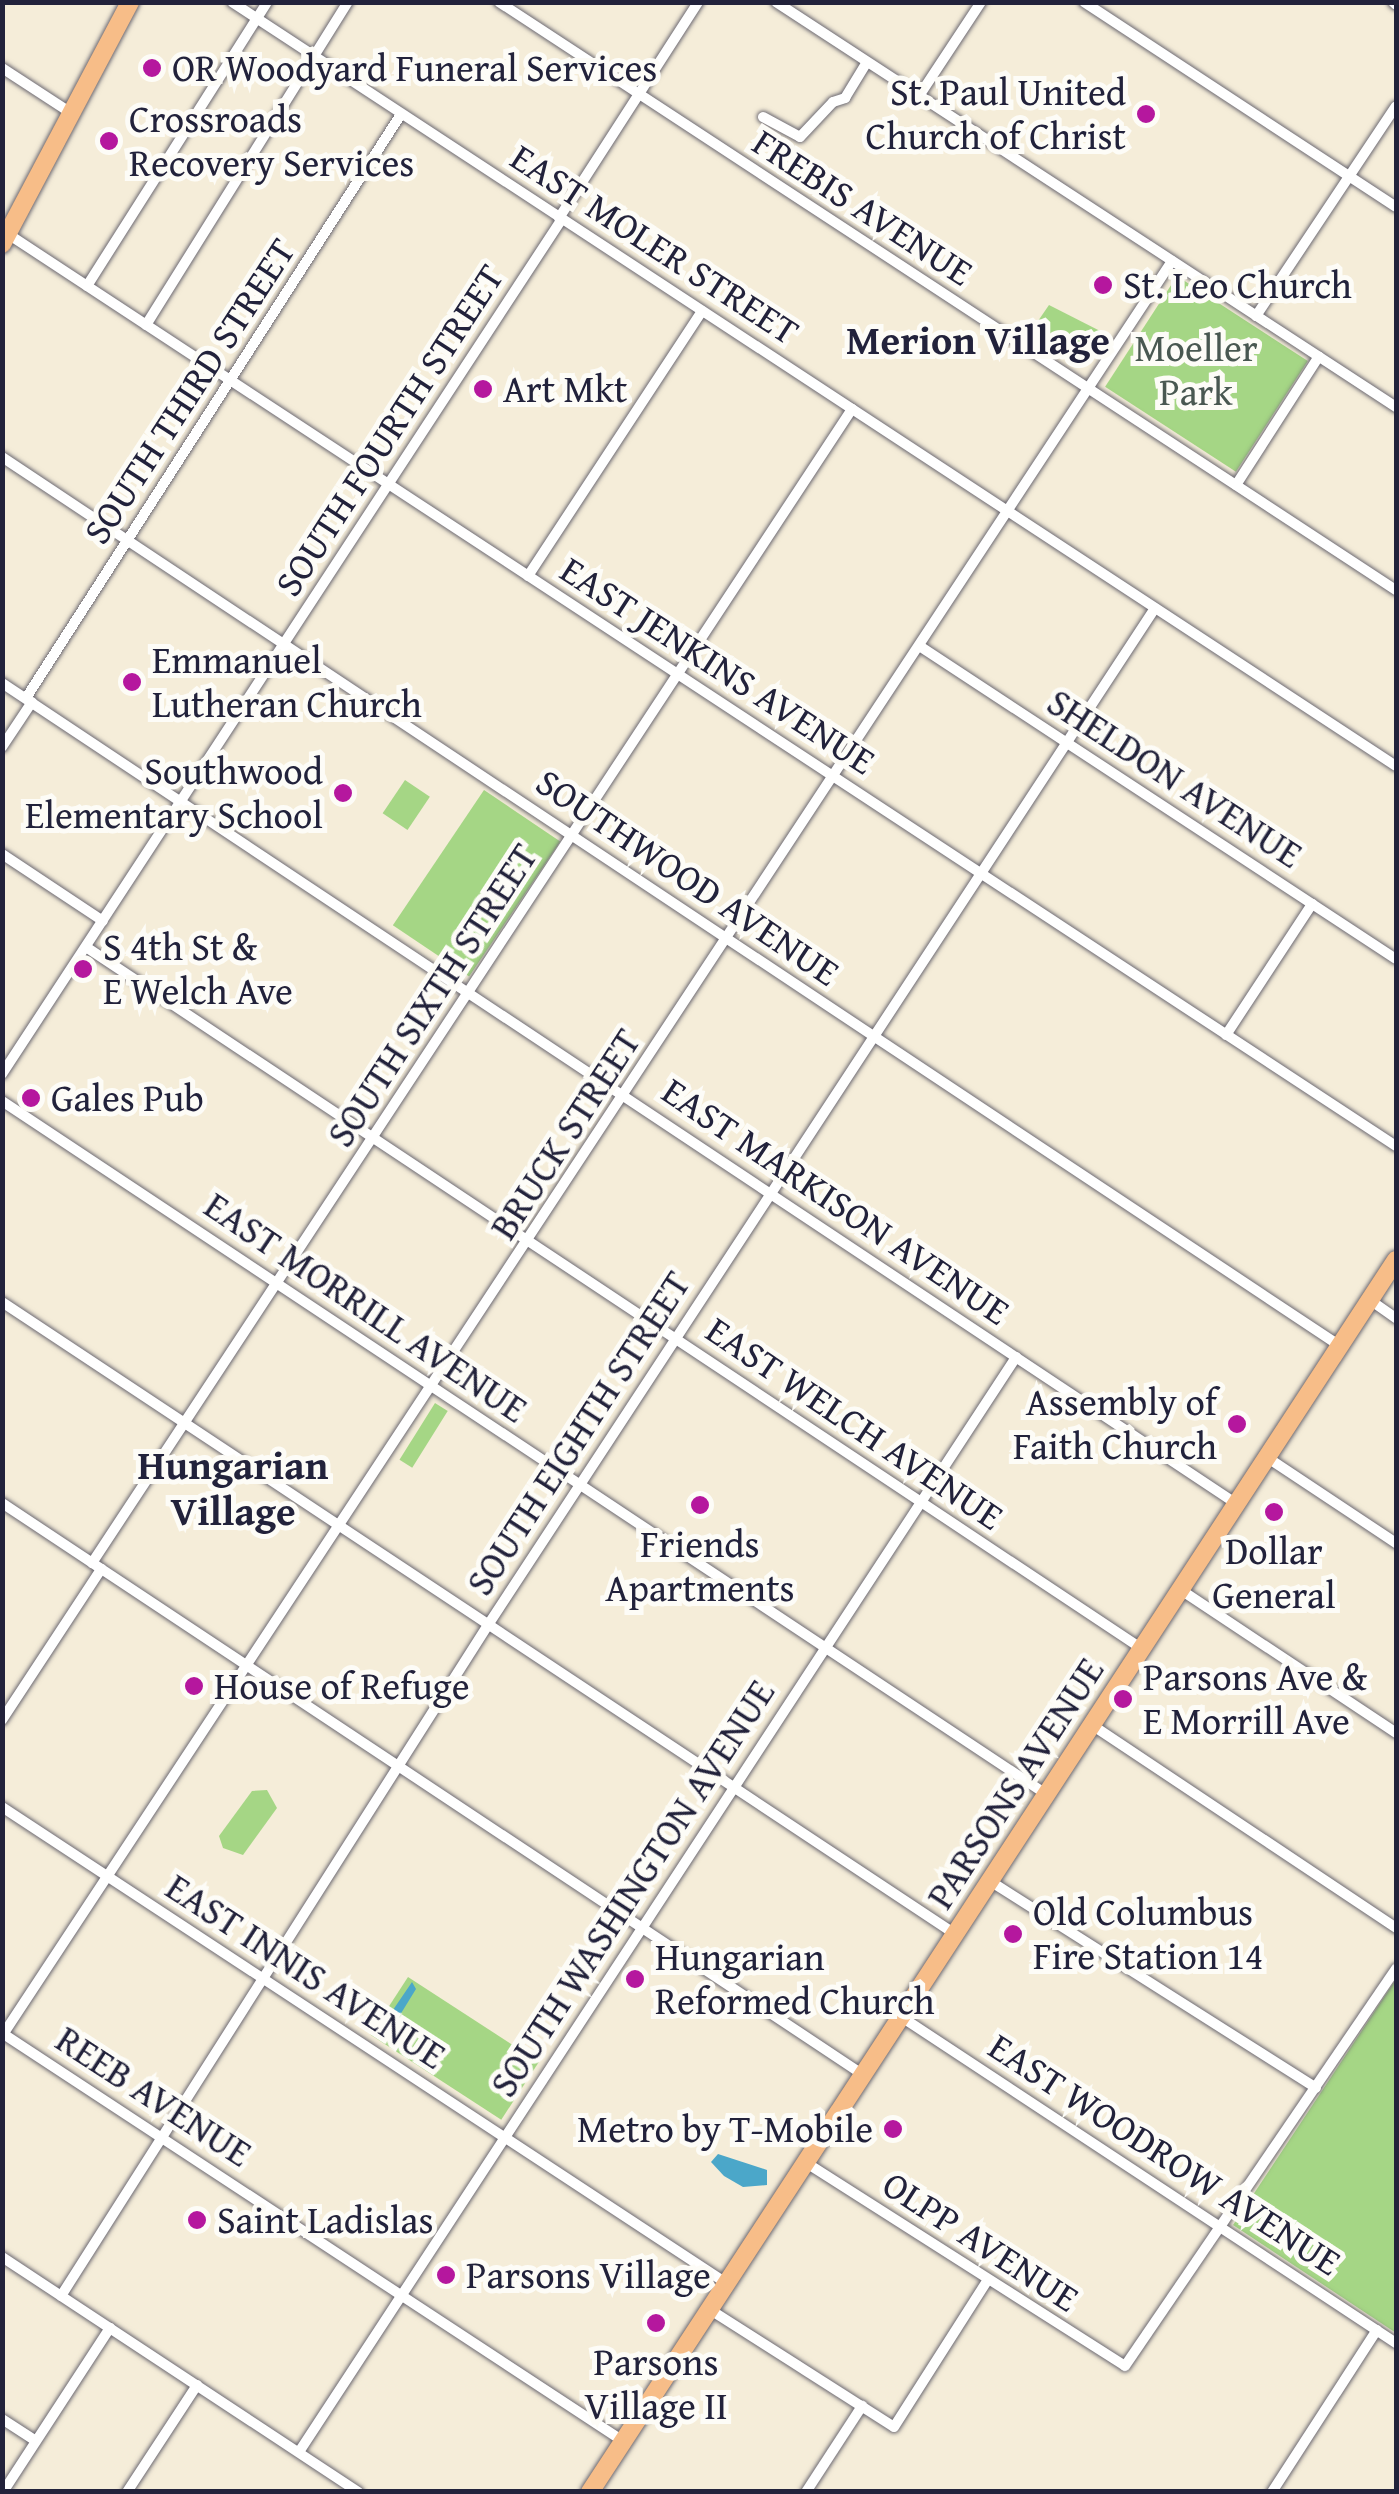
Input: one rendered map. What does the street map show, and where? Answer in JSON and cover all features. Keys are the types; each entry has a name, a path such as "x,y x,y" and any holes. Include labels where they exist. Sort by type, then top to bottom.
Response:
{"main road":[{"path":"5,239 130,2"},
{"name":"PARSONS AVENUE","path":"590,2492 1396,1260"}],"street":[{"name":"EAST MOLER STREET","path":"232,2 1396,766"},
{"path":"87,286 267,2"},
{"path":"146,325 348,2"},
{"name":"FREBIS AVENUE","path":"499,2 1396,590"},
{"name":"SOUTH FOURTH STREET","path":"2,1074 389,485 698,2"},
{"path":"776,2 1396,407"},
{"path":"919,96 982,2"},
{"path":"1084,2 1396,207"},
{"path":"763,117 800,138 833,102 846,98 868,62"},
{"path":"2,68 71,113"},
{"path":"1256,316 1396,106"},
{"name":"SOUTH THIRD STREET","path":"2,748 128,541 401,114"},
{"name":"EAST JENKINS AVENUE","path":"5,239 87,286 1396,1146"},
{"name":"BRUCK STREET","path":"3,2034 530,1242 1172,262"},
{"path":"528,576 702,311"},
{"path":"1236,486 1319,356"},
{"name":"SOUTH SIXTH STREET","path":"2,1720 186,1423 852,410"},
{"name":"SOUTHWOOD AVENUE","path":"2,458 1340,1346"},
{"name":"SOUTH EIGHTH STREET","path":"61,2296 396,1766 1155,608"},
{"name":"SHELDON AVENUE","path":"921,647 1396,959"},
{"name":"EAST MARKISON AVENUE","path":"2,682 1237,1504"},
{"path":"2,854 103,921"},
{"path":"1226,1034 1312,904"},
{"name":"EAST WELCH AVENUE","path":"86,948 1142,1649"},
{"name":"EAST MORRILL AVENUE","path":"2,1101 1046,1794"},
{"path":"1370,1300 1396,1318"},
{"path":"2,1302 955,1934"},
{"name":"SOUTH WASHINGTON AVENUE","path":"299,2452 920,1502 1019,1360"},
{"path":"1268,1458 1396,1543"},
{"path":"2,1503 862,2074"},
{"path":"1180,1590 1396,1733"},
{"path":"1092,1725 1396,1928"},
{"name":"EAST INNIS AVENUE","path":"2,1808 726,2283"},
{"path":"990,1881 1316,2088"},
{"path":"1223,2229 1396,1969"},
{"name":"EAST WOODROW AVENUE","path":"900,2016 1396,2342"},
{"name":"REEB AVENUE","path":"3,2034 623,2441"},
{"name":"OLPP AVENUE","path":"805,2162 1125,2366 1223,2229"},
{"path":"2,2257 359,2492"},
{"path":"709,2308 894,2427 987,2281"},
{"path":"2,2492 110,2328"},
{"path":"1272,2492 1377,2330"},
{"path":"127,2492 197,2386"},
{"path":"806,2492 862,2406"},
{"path":"2,2419 36,2441"}],"green space":[{"name":"Moeller Park","path":"1177,276 1308,361 1236,472 1105,387"},
{"path":"1049,305 1108,335 1086,366 1029,334"},
{"path":"405,780 430,797 408,830 383,813"},
{"path":"484,790 560,841 469,977 393,925"},
{"path":"435,1403 448,1411 412,1468 399,1460"},
{"path":"267,1790 277,1808 243,1855 223,1848 219,1836 252,1791"},
{"path":"408,1977 539,2062 501,2120 370,2035"},
{"path":"1396,1979 1396,2333 1233,2225"}],"water":[{"path":"412,1982 416,1989 392,2028 409,2040 405,2053 378,2032"},
{"path":"718,2154 767,2170 767,2185 743,2187 724,2176 711,2162"}],"place":[{"name":"OR Woodyard Funeral Services","path":"152,68"},
{"name":"St. Paul United Church of Christ","path":"1146,114"},
{"name":"Crossroads Recovery Services","path":"109,141"},
{"name":"St. Leo Church","path":"1103,285"},
{"name":"Art Mkt","path":"483,389"},
{"name":"Emmanuel Lutheran Church","path":"132,682"},
{"name":"Southwood Elementary School","path":"343,793"},
{"name":"S 4th St & E Welch Ave","path":"83,969"},
{"name":"Gales Pub","path":"31,1098"},
{"name":"Assembly of Faith Church","path":"1237,1424"},
{"name":"Friends Apartments","path":"700,1505"},
{"name":"Dollar General","path":"1274,1512"},
{"name":"House of Refuge","path":"194,1686"},
{"name":"Parsons Ave & E Morrill Ave","path":"1123,1699"},
{"name":"Old Columbus Fire Station 14","path":"1013,1934"},
{"name":"Hungarian Reformed Church","path":"635,1979"},
{"name":"Metro by T-Mobile","path":"893,2129"},
{"name":"Saint Ladislas","path":"197,2220"},
{"name":"Parsons Village","path":"446,2275"},
{"name":"Parsons Village II","path":"656,2323"}],"district":[{"name":"Merion Village","path":"978,340"},
{"name":"Hungarian Village","path":"233,1488"}]}
